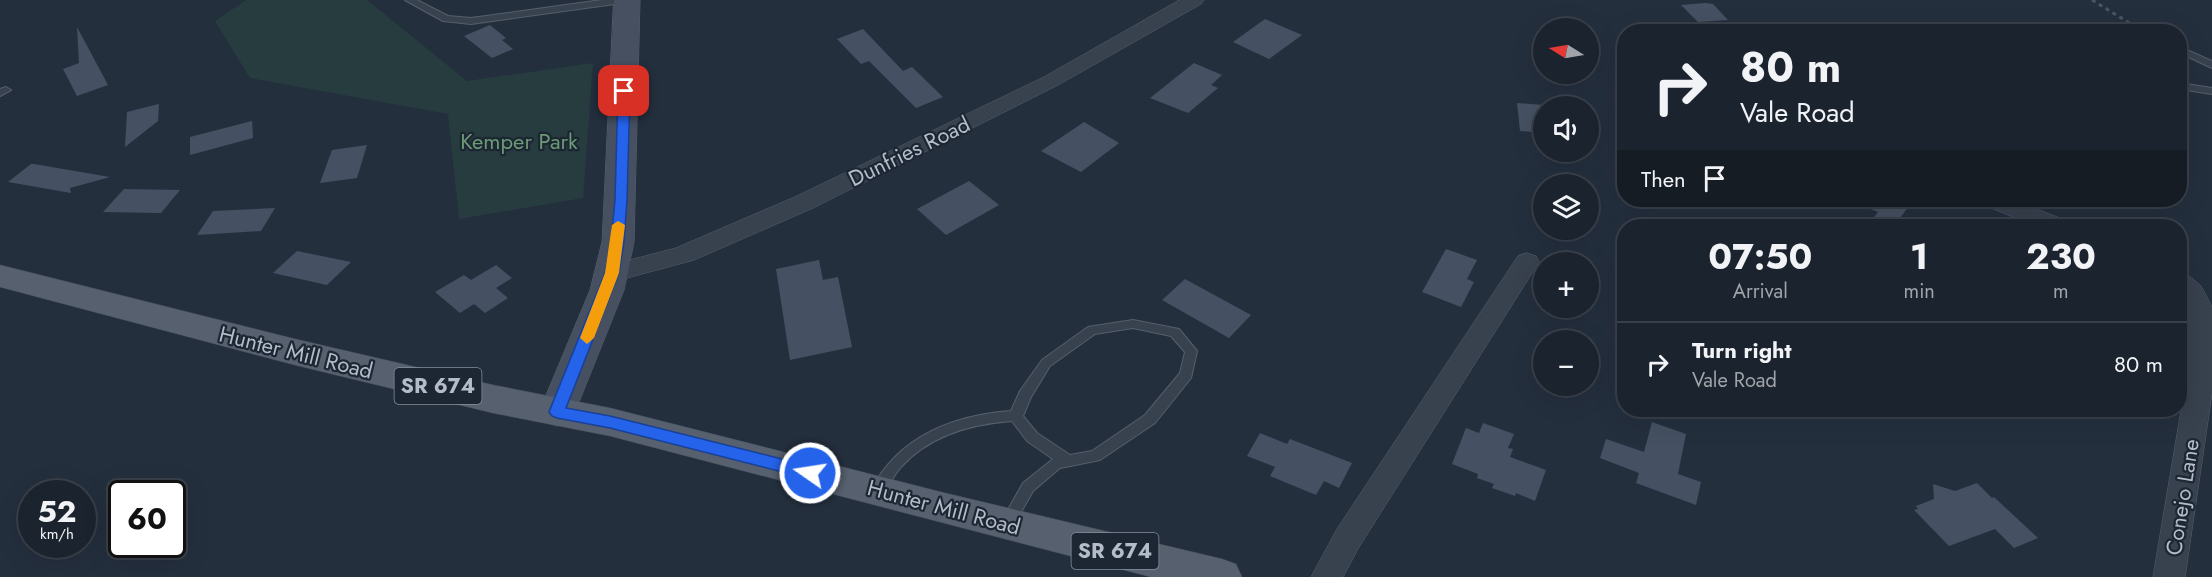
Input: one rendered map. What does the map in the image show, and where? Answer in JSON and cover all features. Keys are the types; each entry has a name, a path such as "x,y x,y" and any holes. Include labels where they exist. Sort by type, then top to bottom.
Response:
{"main road":[{"path":"557,412 612,273 618,242 627,0"},
{"name":"Hunter Mill Road","path":"0,276 296,352 610,422 1222,577"},
{"path":"1112,550 1167,577"}],"street":[{"name":"Dunfries Road","path":"612,273 685,254 805,202 1051,81 1194,0"},
{"path":"2009,207 2039,219"},
{"path":"1327,577 1348,538 1527,262"},
{"name":"Conejo Lane","path":"2169,577 2201,375 2199,305 2187,288"}],"lane":[{"path":"410,0 446,19 471,21 622,0"},
{"path":"2187,53 2212,65"},
{"path":"2187,87 2212,91"},
{"path":"1007,524 1029,487 1056,463 1069,461 1095,456 1150,419 1186,375 1191,351 1175,332 1133,324 1092,330 1046,363 1025,395 1016,416 1024,432 1043,447 1069,461"},
{"path":"878,490 898,460 944,428 988,417 1016,416"}],"path":[{"path":"2092,0 2131,24"}],"green space":[{"name":"Kemper Park","path":"246,0 367,0 467,81 593,63 583,198 459,219 448,114 250,78 215,21"}],"building":[{"path":"1713,4 1728,20 1698,22 1681,5"},
{"path":"1265,19 1302,35 1269,59 1233,42"},
{"path":"490,25 506,38 502,40 513,49 492,58 464,36"},
{"path":"77,27 108,85 77,96 63,69 79,63"},
{"path":"863,29 903,71 912,67 943,97 916,108 869,61 861,64 837,39"},
{"path":"1194,63 1222,75 1211,85 1218,88 1188,113 1150,98"},
{"path":"1517,103 1533,104 1533,132 1520,131"},
{"path":"159,104 158,121 125,147 127,112"},
{"path":"252,121 253,138 190,155 190,137"},
{"path":"1084,122 1119,143 1081,172 1041,151"},
{"path":"367,145 357,178 320,183 332,150"},
{"path":"31,164 110,177 70,188 71,193 8,182"},
{"path":"969,181 999,205 946,235 917,209"},
{"path":"124,189 180,190 161,213 103,212"},
{"path":"1866,207 1908,207 1899,219 1872,219 1878,212"},
{"path":"275,208 261,231 197,235 213,211"},
{"path":"1446,249 1477,260 1467,279 1474,282 1461,307 1422,292"},
{"path":"297,251 351,262 327,285 273,273"},
{"path":"819,260 823,280 838,277 852,347 790,360 776,269"},
{"path":"496,265 512,278 496,288 508,298 485,313 474,304 460,313 435,292 464,275 471,280"},
{"path":"1185,279 1251,315 1229,338 1162,300"},
{"path":"1652,422 1686,434 1678,474 1701,482 1696,505 1636,483 1639,473 1600,458 1606,439 1644,452"},
{"path":"1483,423 1514,434 1508,448 1513,449 1510,457 1546,470 1535,501 1516,493 1515,496 1492,488 1494,484 1477,478 1478,474 1452,464 1466,428 1479,433"},
{"path":"1260,433 1287,444 1290,439 1352,463 1339,488 1324,481 1316,495 1270,476 1275,467 1247,456"},
{"path":"1977,483 2038,538 2014,548 1995,529 1949,546 1914,510 1918,509 1916,506 1934,499 1933,484 1955,491"}],"slow traffic":[{"path":"587,338 612,273 618,242 618,225"}],"route":[{"path":"624,91 621,200 618,242 612,273 557,412 610,422 810,473"}]}
